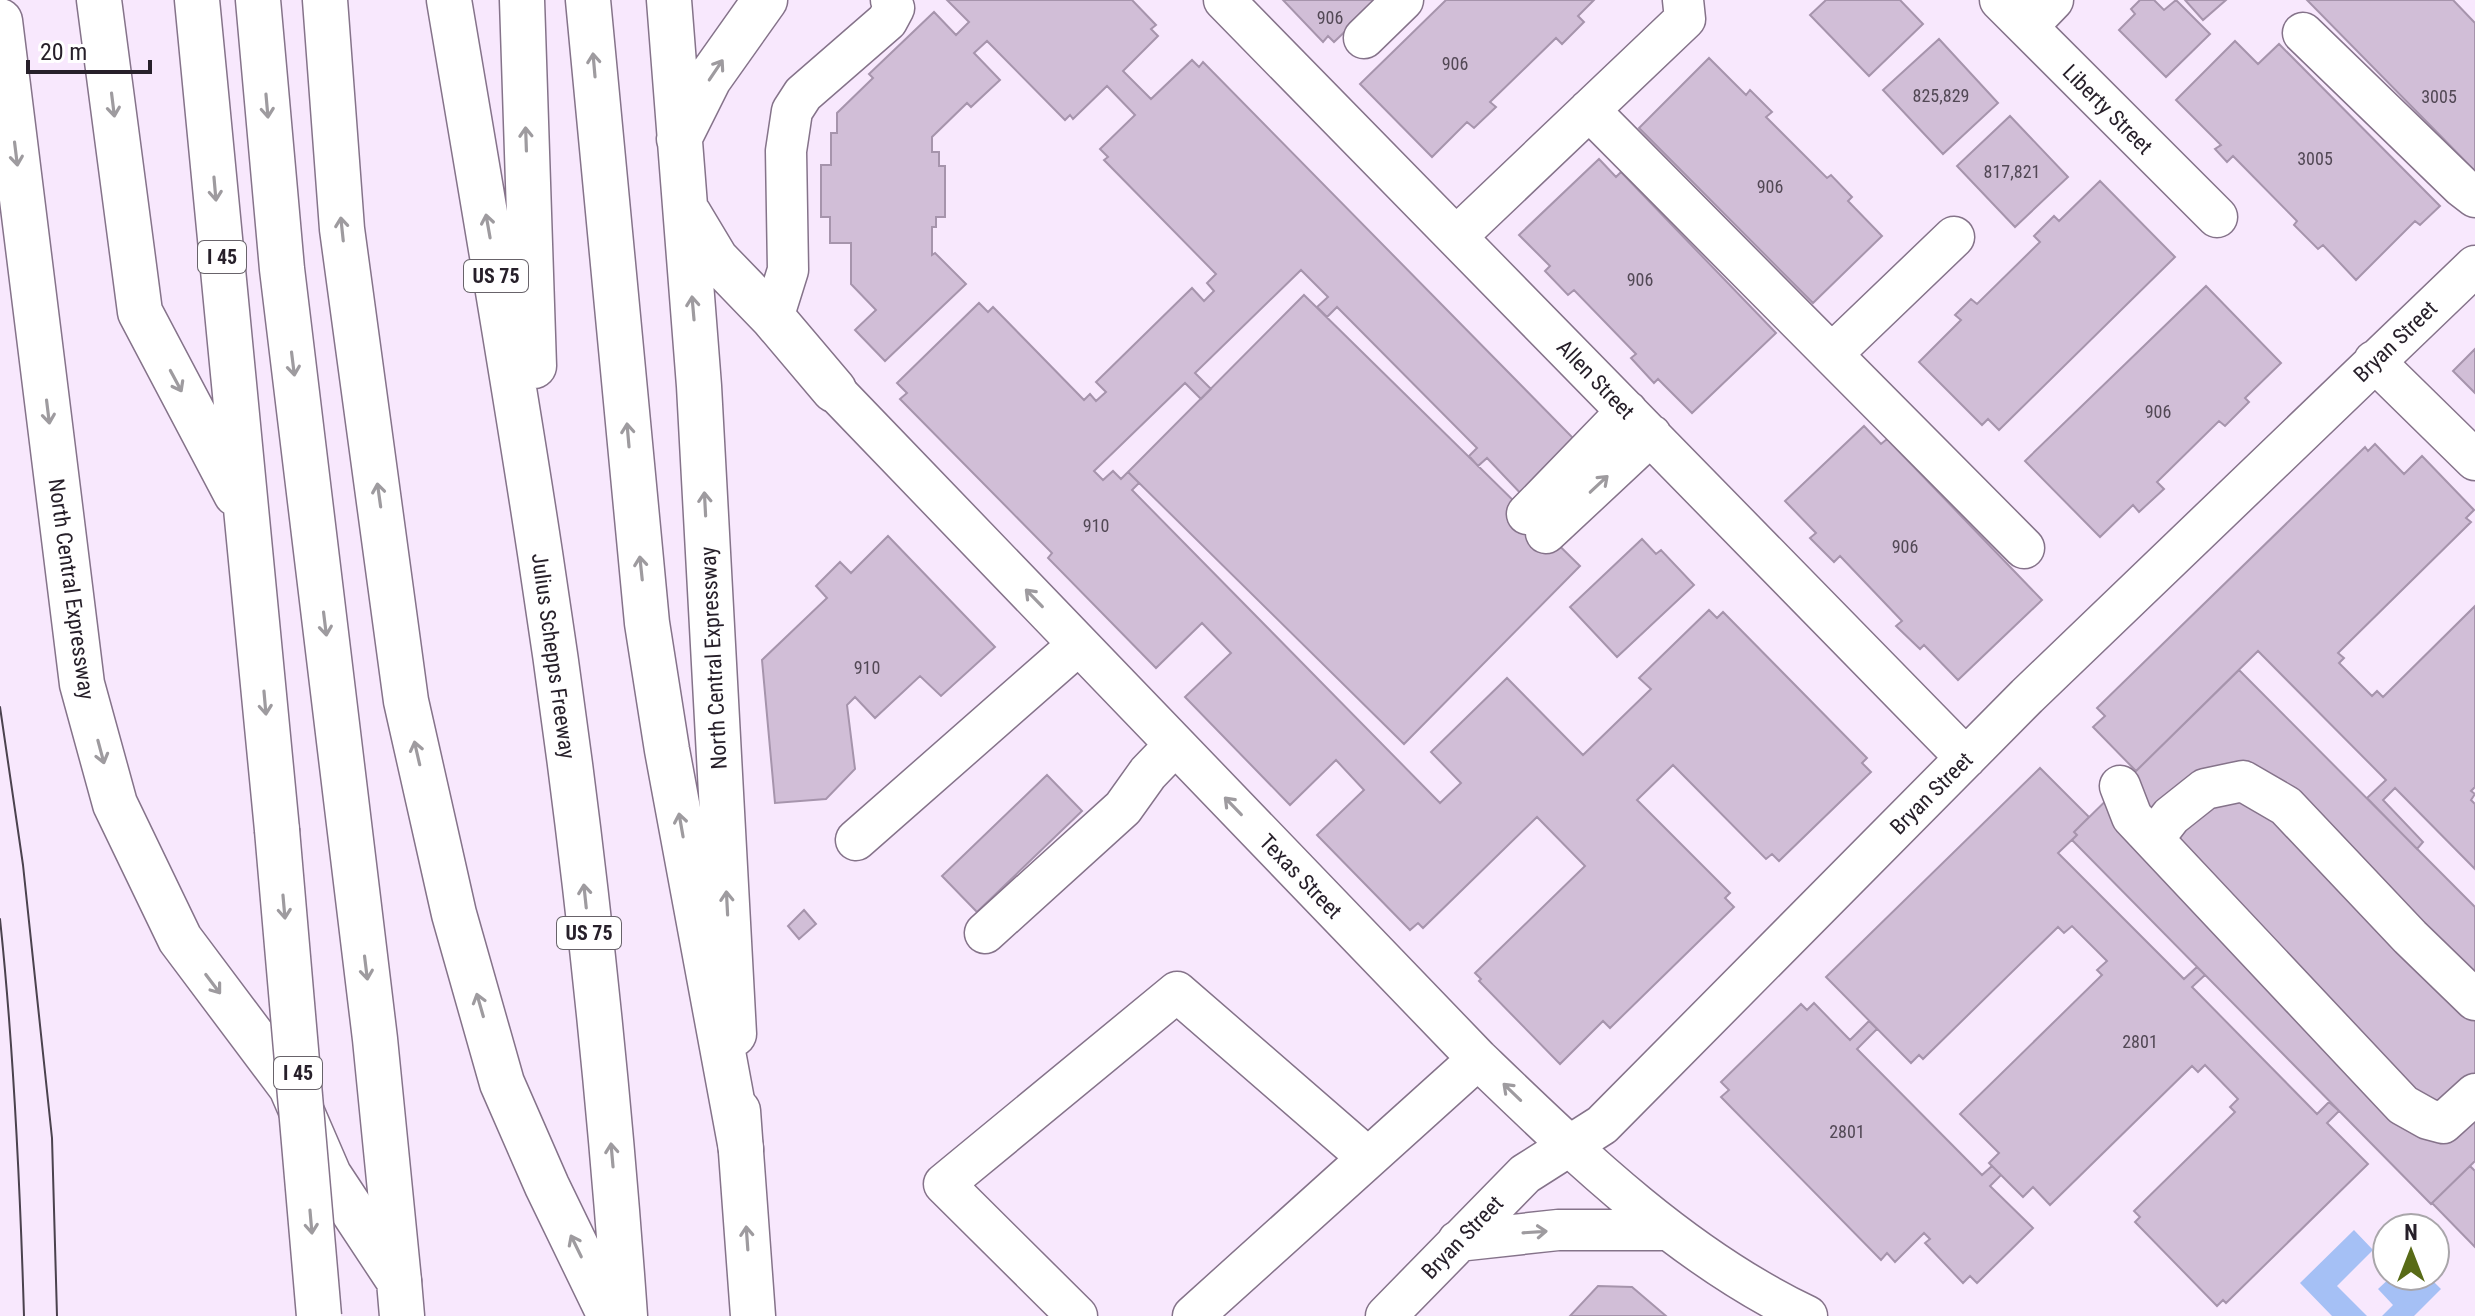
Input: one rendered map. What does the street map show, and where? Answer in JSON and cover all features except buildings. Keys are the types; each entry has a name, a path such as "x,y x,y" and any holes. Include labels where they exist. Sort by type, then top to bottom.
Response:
{"main road":[{"path":"99,0 140,312 246,514"},
{"name":"I 45","path":"197,0 283,899 319,1316"},
{"path":"258,0 282,269 368,980 400,1298"},
{"path":"325,0 342,229 406,701 454,914 502,1083 547,1186 610,1316"},
{"name":"Julius Schepps Freeway","path":"449,0 540,552 581,863 611,1144 625,1316"},
{"path":"522,0 540,552"},
{"path":"588,0 647,623 667,750 741,1149"},
{"name":"North Central Expressway","path":"669,0 699,386 753,1316"},
{"path":"679,139 709,79 765,0"},
{"name":"North Central Expressway","path":"0,21 82,684 115,804 180,939 291,1087 329,1175 400,1298"},
{"path":"684,206 716,259 773,318 834,390"}],"street":[{"path":"773,318 788,270 786,151 792,111 803,94 887,21 894,8 891,0"},
{"name":"Allen Street","path":"1224,0 1966,758"},
{"path":"1364,38 1403,0"},
{"path":"1457,236 1685,19 1683,0"},
{"name":"Liberty Street","path":"2027,9 2217,217"},
{"path":"2303,33 2475,197"},
{"path":"1589,110 2024,548"},
{"path":"1832,354 1954,237"},
{"name":"Bryan Street","path":"1386,1316 1525,1174 1602,1125 1966,758 2475,266"},
{"path":"2374,361 2475,460"},
{"name":"Texas Street","path":"834,390 1478,1059 1569,1146 1668,1230 1765,1296 1807,1316"},
{"path":"1537,523 1639,423"},
{"path":"856,840 1078,645"},
{"path":"985,933 1123,808 1148,773 1175,745"},
{"path":"2475,1000 2410,937 2286,806 2243,781 2205,789 2171,816 2126,812 2403,1105 2428,1119 2443,1123 2475,1094"},
{"path":"1077,1316 944,1184 1177,992 1367,1157"},
{"path":"1193,1316 1478,1059"},
{"path":"1458,1241 1558,1230 1668,1230"}],"water":[{"path":"2354,1230 2371,1248 2371,1252 2337,1286 2367,1316 2332,1316 2300,1283"},
{"path":"2381,1292 2438,1292 2414,1316 2382,1316 2393,1305"}],"tram line":[{"path":"0,707 23,865 52,1138 57,1316"},
{"path":"0,919 16,1117 24,1316"}]}
